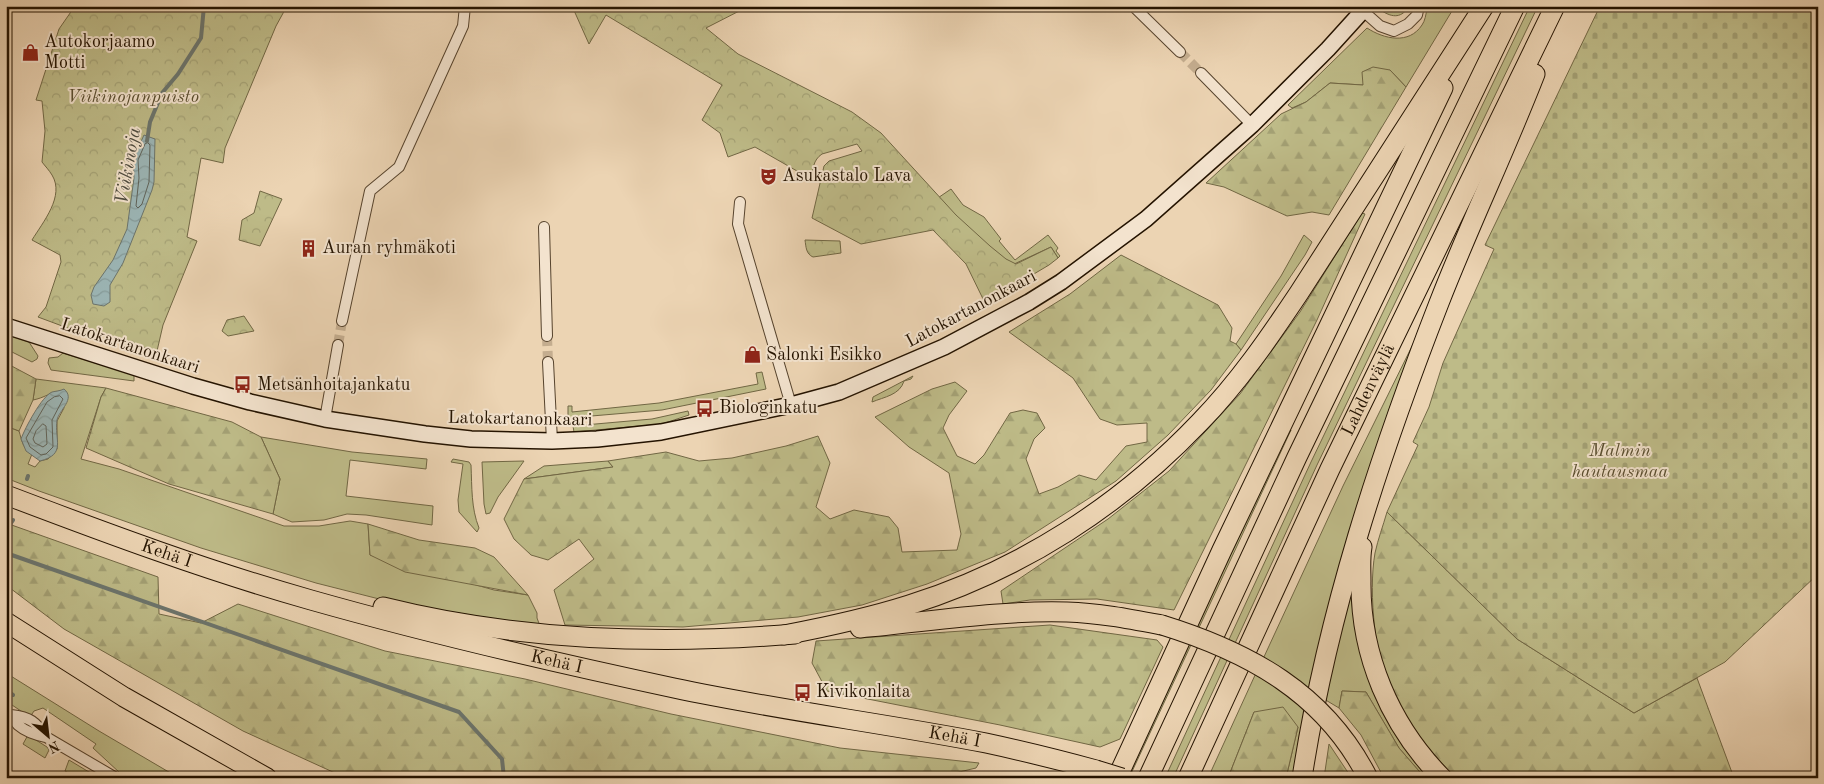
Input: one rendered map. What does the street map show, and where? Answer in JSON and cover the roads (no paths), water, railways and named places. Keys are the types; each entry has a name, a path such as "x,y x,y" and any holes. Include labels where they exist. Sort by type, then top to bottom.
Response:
{"highway":[{"path":"784,635 909,606 981,578 1057,539 1130,488 1201,421 1270,336 1484,6"},
{"path":"1117,778 1309,366 1484,6"},
{"name":"Lahdenväylä","path":"1148,778 1297,456 1515,6"},
{"name":"Lahdenväylä","path":"1188,778 1330,469 1555,6"},
{"path":"1302,778 1308,738 1338,606 1377,472 1439,303 1515,123 1561,6"},
{"path":"1377,472 1362,550 1361,602 1365,633 1377,678 1391,708 1414,744 1442,778"},
{"name":"Kehä I","path":"6,495 80,523 233,576 310,600 525,655 676,689 986,743 1122,778"},
{"path":"310,600 373,604 474,624 560,635 616,639 675,640 784,635 1019,613 1066,612 1112,616 1162,625 1198,636 1232,651 1286,682 1320,710 1333,725 1368,778"},
{"path":"6,622 124,697 240,778"},
{"path":"124,697 267,778"}],"street":[{"path":"342,321 370,191 399,166 463,26 465,6"},
{"path":"1133,6 1180,52"},
{"path":"1364,7 1380,26 1394,30 1408,24 1418,15 1418,6"},
{"name":"Latokartanonkaari","path":"6,326 193,386 250,402 325,419 471,439 552,441 597,439 661,432 791,405 839,392 967,336 1029,302 1087,264 1146,219 1252,124 1328,49 1364,7"},
{"path":"1201,73 1252,124"},
{"path":"740,202 738,224 791,405"},
{"path":"544,227 547,336"},
{"path":"325,419 338,345"},
{"path":"548,362 552,441"},
{"path":"9,714 19,726 33,734 46,737 116,778"}],"water":[{"path":"144,135 155,139 154,182 152,190 123,263 110,285 110,302 104,306 93,304 91,295 94,287 113,260 127,229 134,178 133,159"},
{"path":"64,389 67,393 68,401 57,420 58,445 54,454 40,461 26,451 21,439 30,420 44,399 52,392"}],"waterway":[{"name":"Viikinoja","path":"147,141 150,122 162,93 178,74 201,38 204,6"},
{"name":"Viikinoja","path":"6,530 13,520"},
{"path":"6,553 459,712 502,759 504,778"},
{"path":"6,690 13,695"}],"tunnel":[{"path":"1180,52 1201,73"},
{"path":"338,345 342,321"},
{"path":"547,336 548,362"}],"place":[{"name":"Autokorjaamo Motti","path":"30,52"},
{"name":"Asukastalo Lava","path":"768,176"},
{"name":"Auran ryhmäkoti","path":"308,248"},
{"name":"Salonki Esikko","path":"752,355"},
{"name":"Metsänhoitajankatu","path":"243,385"},
{"name":"Biologinkatu","path":"705,408"},
{"name":"Kivikonlaita","path":"802,692"}],"park label":[{"name":"Viikinojanpuisto","path":"133,97"},
{"name":"Malmin hautausmaa","path":"1620,461"}]}
